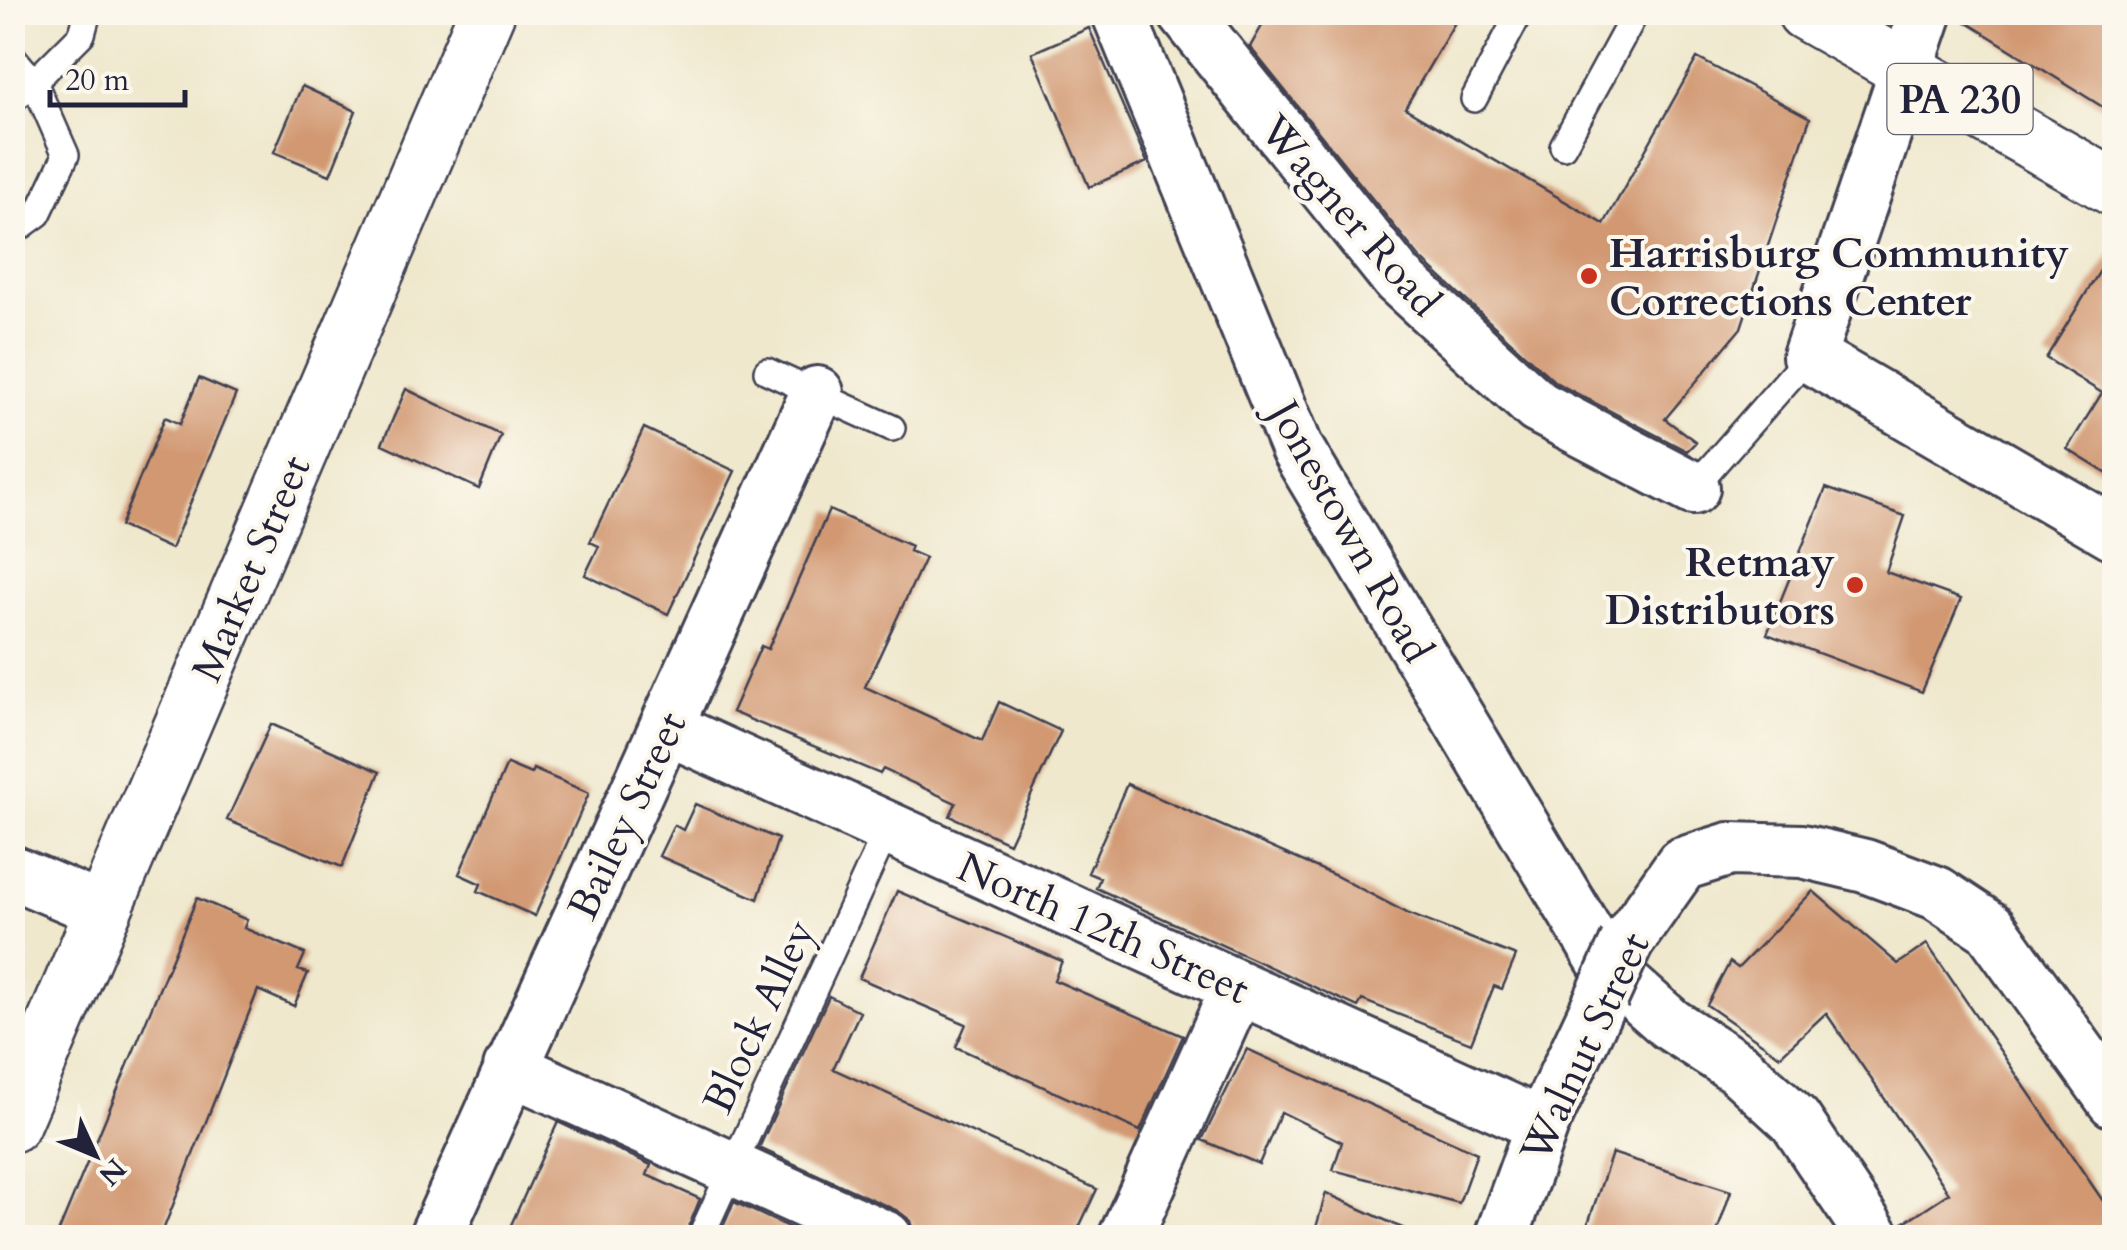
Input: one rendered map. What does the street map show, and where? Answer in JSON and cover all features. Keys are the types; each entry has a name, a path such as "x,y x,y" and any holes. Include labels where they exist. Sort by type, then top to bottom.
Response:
{"main road":[{"name":"Market Street","path":"12,1124 488,12"},
{"name":"PA 230","path":"1805,12 2114,188"}],"street":[{"name":"Jonestown Road","path":"1118,12 1298,449 1612,970 1670,1024 1738,1068 1795,1120 1874,1238"},
{"name":"Wagner Road","path":"1184,12 1398,280 1538,407 1692,488"},
{"path":"1926,12 1809,356 2114,533"},
{"name":"Bailey Street","path":"435,1238 817,393"},
{"name":"North 12th Street","path":"667,728 1542,1126"},
{"name":"Walnut Street","path":"1501,1238 1542,1126 1612,970 1682,864 1730,849 1802,851 1865,866 1937,893 1990,928 2114,1101"},
{"path":"12,872 104,911"},
{"path":"1125,1238 1238,987"},
{"path":"510,1068 886,1238"}],"lane":[{"path":"12,100 82,34 88,12"},
{"path":"1474,98 1520,12"},
{"path":"1563,146 1636,12"},
{"path":"12,56 34,82 66,155 38,214 12,234"},
{"path":"1692,488 1809,356"},
{"path":"768,371 892,428"},
{"name":"Block Alley","path":"700,1238 888,828"}],"building":[{"name":"Harrisburg Community Corrections Center","path":"1270,12 1461,12 1405,108 1604,224 1697,58 1810,118 1741,328 1665,419 1696,442 1687,451 1555,382 1420,258 1250,47"},
{"path":"2114,12 2114,114 1955,15"},
{"path":"1089,28 1147,162 1089,187 1032,53"},
{"path":"302,86 356,111 330,175 274,152"},
{"path":"2114,248 2114,478 2067,449 2102,393 2046,358"},
{"path":"199,378 236,394 171,549 120,526 165,417 180,424"},
{"path":"406,389 501,435 479,489 382,444"},
{"path":"644,428 735,471 668,614 585,575 599,546 590,542"},
{"name":"Retmay Distributors","path":"1826,488 1905,516 1886,572 1961,599 1922,692 1767,634"},
{"path":"829,510 911,546 909,551 925,558 865,687 982,741 999,702 1061,731 1009,843 950,816 956,803 883,769 880,774 732,712 761,646 768,649"},
{"path":"271,724 380,772 342,867 227,820"},
{"path":"507,764 531,774 533,769 589,793 535,916 478,891 481,884 459,874"},
{"path":"1127,784 1336,876 1409,914 1516,956 1502,989 1494,986 1471,1043 1362,1000 1358,1007 1096,888 1100,878 1088,873"},
{"path":"695,804 778,839 758,899 659,856 674,825 683,830"},
{"path":"897,891 1062,961 1054,980 1183,1036 1140,1131 956,1047 966,1024 859,978"},
{"path":"1813,891 1898,964 1927,944 2114,1217 2114,1238 1904,1238 1900,1225 1949,1193 1826,1013 1780,1056 1707,1005 1730,962 1738,968"},
{"path":"197,898 247,920 244,928 305,954 298,970 308,973 294,1006 258,990 160,1238 56,1238"},
{"path":"829,996 860,1012 833,1069 1097,1189 1074,1238 916,1238 911,1221 898,1211 759,1148"},
{"path":"1247,1049 1477,1153 1459,1203 1333,1170 1342,1142 1281,1112 1259,1164 1202,1140"},
{"path":"558,1122 651,1165 647,1175 700,1199 684,1238 505,1238"},
{"path":"1612,1153 1731,1191 1715,1238 1583,1238"},
{"path":"1326,1193 1424,1238 1313,1238"},
{"path":"734,1202 812,1238 718,1238"}],"place":[{"name":"Harrisburg Community Corrections Center","path":"1589,276"},
{"name":"Retmay Distributors","path":"1855,585"}]}
